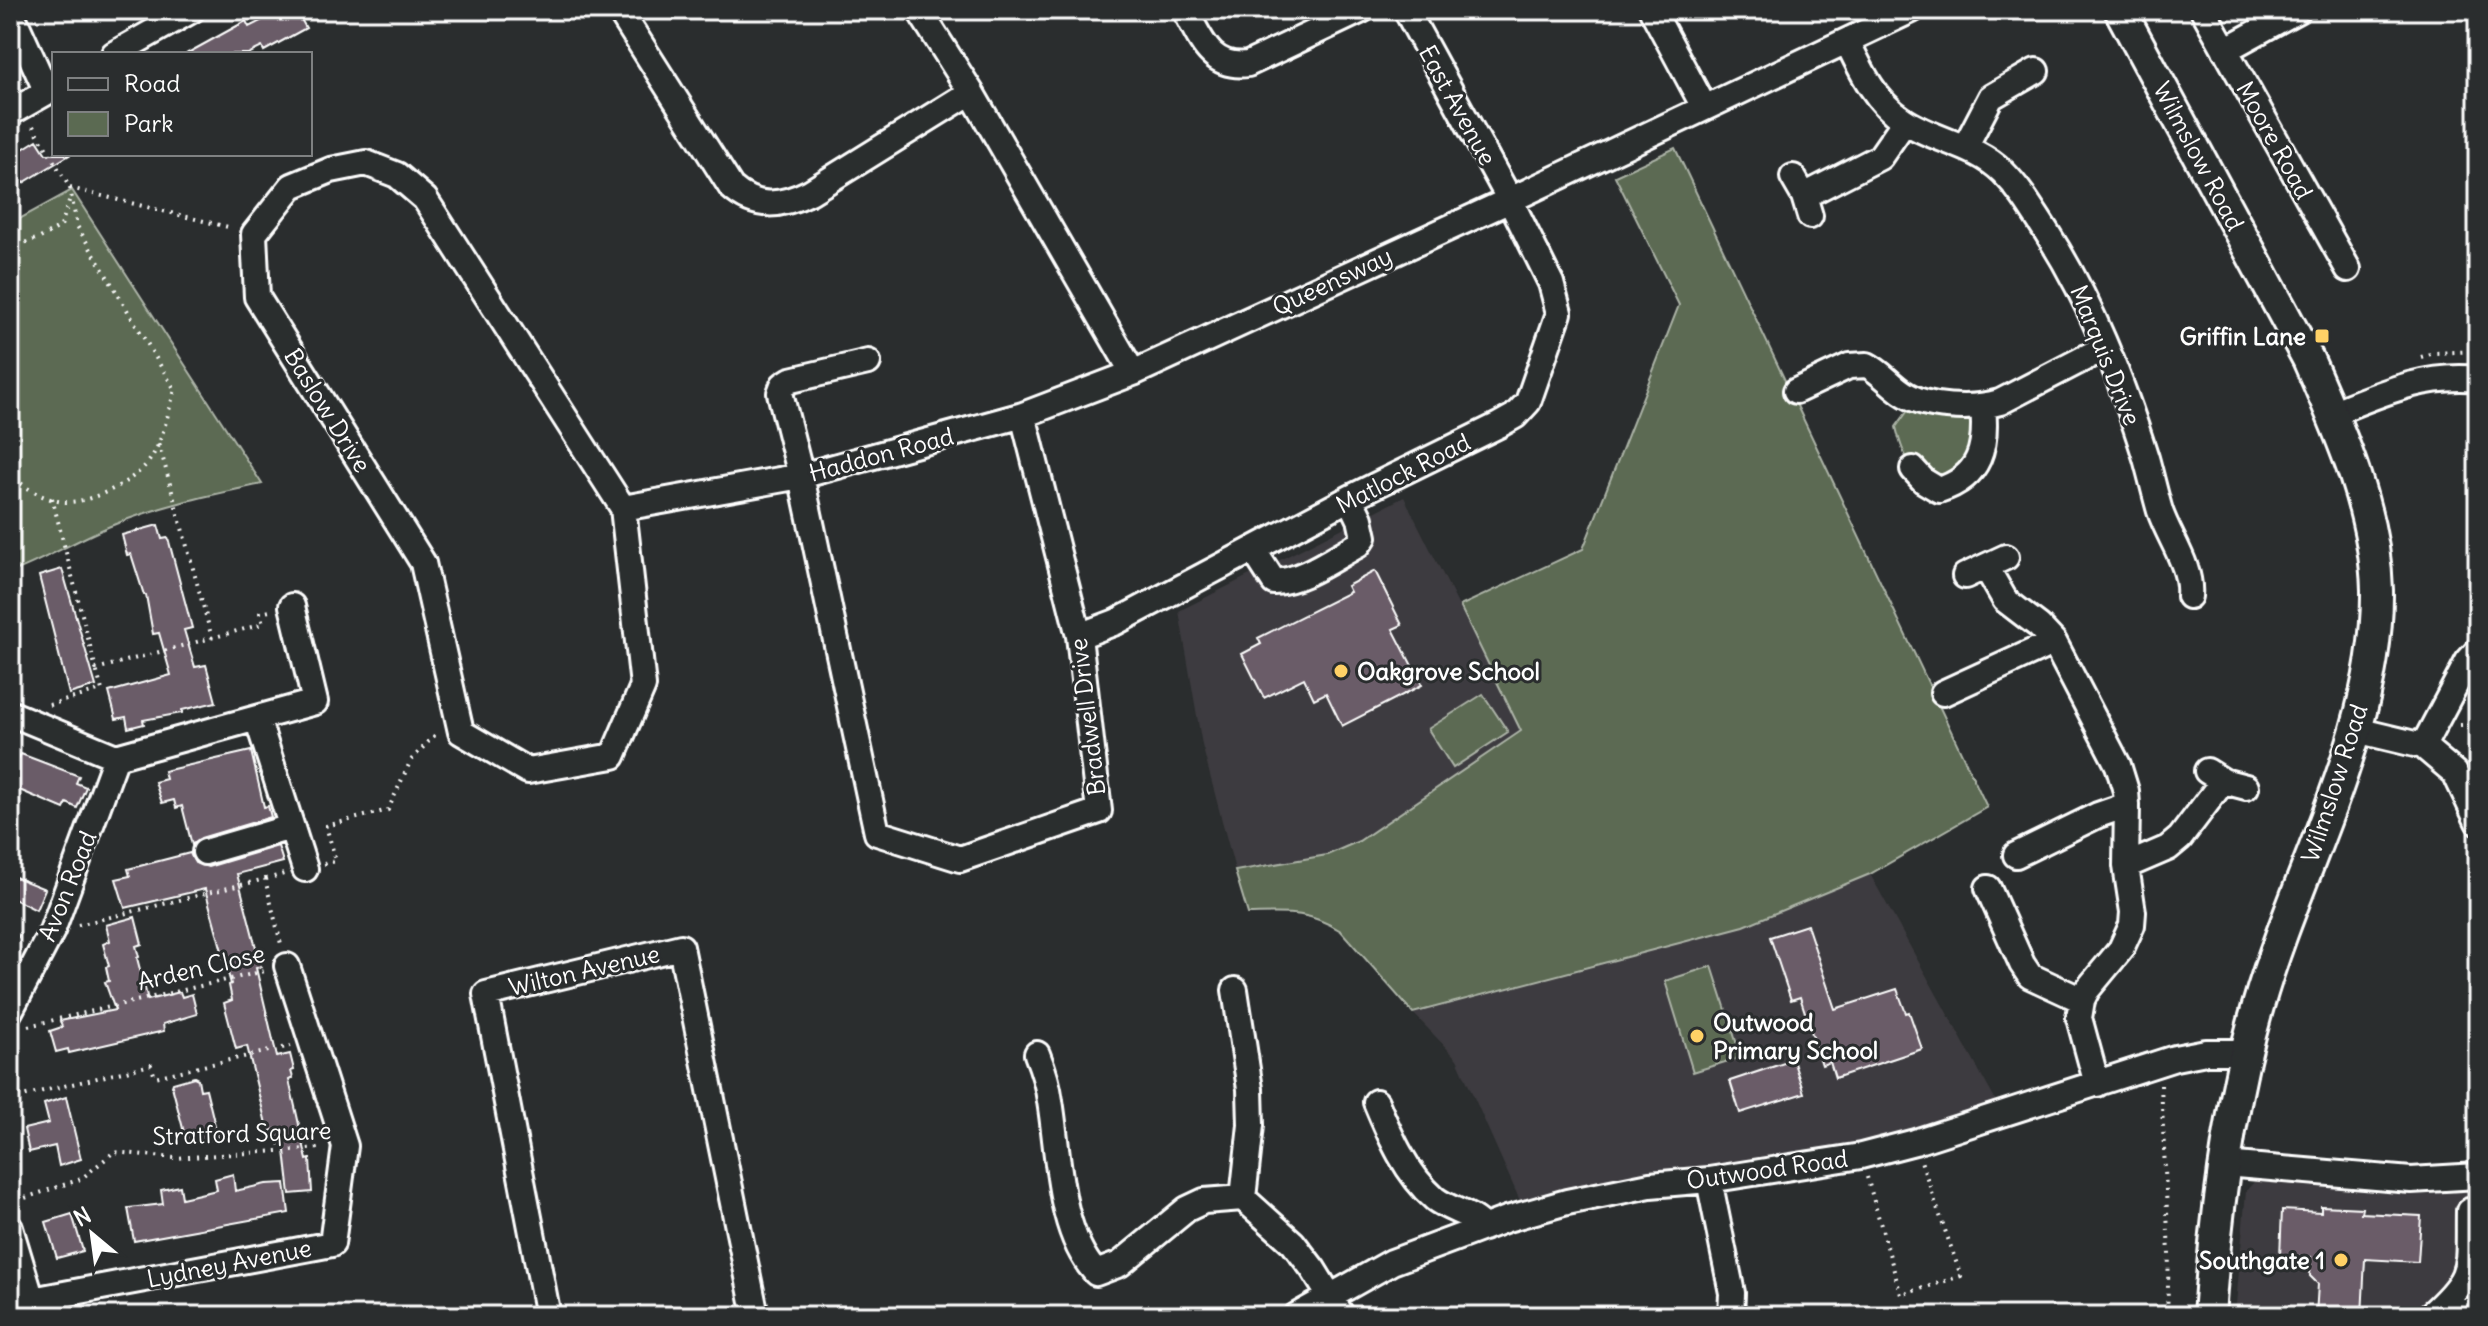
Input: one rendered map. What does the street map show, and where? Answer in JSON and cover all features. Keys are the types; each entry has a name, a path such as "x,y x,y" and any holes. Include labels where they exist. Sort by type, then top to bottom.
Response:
{"main road":[{"name":"Wilmslow Road","path":"2120,10 2308,359 2332,413 2368,523 2375,566 2373,647 2356,730 2276,949 2257,1007 2247,1052 2225,1164 2209,1316"}],"street":[{"path":"10,10 51,90 16,110"},
{"path":"118,52 192,10"},
{"path":"619,10 731,187 740,195 760,203 784,203 810,192 971,92"},
{"path":"919,10 971,92 1133,373"},
{"path":"1185,10 1217,60 1236,66 1248,64 1362,10"},
{"name":"East Avenue","path":"1406,10 1510,200"},
{"path":"1652,10 1704,107"},
{"name":"Queensway","path":"1133,373 1510,200 1912,10"},
{"name":"Moore Road","path":"2203,10 2348,269"},
{"path":"2225,50 2298,10"},
{"name":"Marquis Drive","path":"1847,41 1879,98 1905,121 1965,147 2001,170 2029,203 2073,274 2106,347 2134,422 2160,510 2190,580 2189,596"},
{"path":"1965,147 1991,97 2036,71"},
{"path":"1802,196 1880,157 1905,121"},
{"name":"Baslow Drive","path":"366,163 397,175 425,199 623,508 643,686 613,756 528,771 461,732 423,563 257,297 254,234 292,186 331,170 366,163"},
{"name":"Matlock Road","path":"1079,636 1259,560 1355,509 1515,416 1528,402 1559,313 1551,283 1510,200"},
{"path":"1796,391 1849,366 1867,365 1904,394 1923,401 1965,408 1983,407 2000,402 2106,347"},
{"path":"801,476 780,393 783,385 791,380 868,362"},
{"name":"Haddon Road","path":"623,508 801,476 1023,415 1133,373"},
{"path":"2332,413 2418,381 2457,377 2478,379"},
{"path":"1913,469 1924,481 1939,490 1962,480 1984,446 1983,407"},
{"name":"Bradwell Drive","path":"801,476 877,833 960,859 1099,811 1079,636 1023,415"},
{"path":"1259,560 1274,582 1297,577 1358,545 1364,537 1355,509"},
{"path":"1986,567 2005,600 2054,642 2118,765 2126,791 2126,866 2132,925 2121,949 2092,981 2082,1000 2079,1018 2097,1084"},
{"path":"12,714 116,757 315,702 292,606"},
{"path":"1943,693 2054,642"},
{"path":"2423,746 2468,661 2478,650"},
{"path":"257,718 305,869"},
{"path":"2356,730 2423,746 2455,773 2478,822"},
{"name":"Avon Road","path":"15,1019 52,931 116,757"},
{"path":"2126,866 2156,855 2180,838 2226,780"},
{"path":"2016,855 2098,815 2127,805"},
{"path":"205,852 291,827"},
{"path":"1988,888 2030,976 2082,1000"},
{"name":"Wilton Avenue","path":"548,1316 486,994 681,947 756,1316"},
{"name":"Lydney Avenue","path":"34,1308 332,1244 345,1146 287,966"},
{"path":"1235,990 1250,1089 1251,1137 1243,1198"},
{"name":"Outwood Road","path":"1296,1316 1336,1306 1392,1262 1484,1228 1601,1194 1861,1156 1915,1142 2197,1053 2247,1052"},
{"path":"1037,1054 1050,1099 1068,1216 1079,1248 1096,1273 1120,1264 1187,1209 1204,1201 1243,1198 1293,1243 1336,1306"},
{"path":"1376,1102 1403,1159 1423,1186 1437,1200 1474,1217 1484,1228"},
{"path":"2225,1164 2411,1180 2478,1176"},
{"path":"1709,1180 1732,1293 1731,1316"},
{"path":"2438,1309 2464,1280 2468,1269 2469,1211"},
{"path":"10,1228 34,1308"},
{"path":"2438,1309 2478,1311"}],"path":[{"path":"10,472 16,480 67,503 117,488 135,476 153,456 175,390 77,226 70,188 16,110"},
{"path":"70,188 254,234"},
{"path":"10,247 40,238 61,226 70,202 70,188"},
{"path":"2409,361 2434,353 2478,351"},
{"path":"158,441 212,638"},
{"path":"12,714 102,690 52,498"},
{"path":"96,669 263,624 260,613 292,606"},
{"path":"52,931 336,861 326,826 388,810 411,760 456,713"},
{"name":"Arden Close","path":"15,1019 287,966 265,879"},
{"path":"10,1099 151,1065 155,1077 312,1041"},
{"path":"2160,1063 2169,1254 2167,1316"},
{"path":"1861,1156 1901,1295 1961,1276 1915,1142"},
{"name":"Stratford Square","path":"10,1203 81,1179 114,1152 175,1158 345,1146"}],"shaded area":[{"name":"Oakgrove School","path":"1404,497 1521,730 1359,841 1327,855 1235,870 1202,745 1179,611"},
{"name":"Outwood Primary School","path":"1870,874 2003,1114 1878,1151 1525,1212 1457,1059 1413,1013 1744,926"},
{"path":"2254,1182 2418,1188 2478,1184 2478,1316 2235,1316 2246,1191"}],"green space":[{"path":"1675,148 1987,807 1870,874 1744,926 1413,1013 1341,931 1307,916 1248,914 1235,871 1327,855 1359,841 1521,731 1460,606 1583,549 1679,305 1615,176"},
{"path":"72,190 262,484 186,501 131,518 12,572 10,224"},
{"path":"1923,401 1965,408 1986,430 1952,486 1914,466 1900,441 1896,427 1907,412"},
{"path":"1483,694 1508,732 1453,768 1428,729"},
{"path":"1712,966 1741,1057 1693,1072 1665,981"}],"building":[{"path":"282,10 296,10 306,28 264,51 262,47 252,52 190,52 246,21 249,27"},
{"path":"37,140 46,154 68,156 10,191 10,157"},
{"path":"158,525 162,539 168,538 192,628 184,630 195,667 206,665 216,702 182,710 182,713 143,720 144,724 128,728 126,717 116,719 109,692 171,675 159,633 153,634 146,595 131,554 127,555 122,535"},
{"path":"62,569 96,686 69,694 39,576"},
{"path":"1375,571 1402,625 1393,629 1422,685 1342,726 1326,693 1314,699 1304,678 1264,698 1242,654 1261,644 1258,638 1350,592 1347,586"},
{"path":"251,751 264,807 268,806 271,817 201,838 192,845 182,806 176,808 174,800 162,803 155,782 166,779 164,771"},
{"path":"21,754 79,776 76,783 86,787 77,808 67,803 64,809 10,786 10,756 18,759"},
{"path":"278,846 283,862 237,874 261,967 256,968 277,1057 290,1054 294,1070 291,1071 293,1078 289,1080 307,1160 310,1159 312,1192 290,1194 284,1142 279,1144 276,1129 268,1132 247,1046 236,1049 224,1003 232,1000 231,984 205,889 125,908 116,879 130,876 128,869 190,853 195,863 208,867"},
{"path":"10,875 45,889 36,910 10,897"},
{"path":"135,917 142,944 136,946 137,958 148,1000 180,992 182,997 192,994 197,1014 163,1024 164,1031 69,1053 68,1049 56,1052 50,1031 62,1027 60,1021 115,1010 105,982 109,981 106,967 109,966 103,944 110,941 106,925"},
{"path":"1807,925 1835,1009 1897,989 1922,1049 1835,1078 1830,1062 1822,1065 1800,997 1791,1000 1770,937"},
{"path":"1793,1060 1804,1093 1740,1113 1730,1081"},
{"path":"194,1077 198,1079 200,1090 206,1089 218,1138 187,1144 172,1086"},
{"path":"66,1097 81,1159 59,1166 55,1146 29,1152 24,1129 49,1123 44,1104"},
{"path":"233,1174 235,1191 285,1183 289,1213 134,1241 128,1208 163,1204 161,1190 180,1186 182,1198 217,1190 215,1179"},
{"name":"Southgate 1","path":"2321,1206 2362,1208 2361,1213 2421,1216 2418,1262 2365,1259 2362,1316 2316,1316 2318,1284 2310,1276 2311,1257 2280,1256 2282,1210 2321,1212"},
{"path":"72,1214 83,1251 57,1258 46,1222"}],"place":[{"name":"Griffin Lane","path":"2322,336"},
{"name":"Oakgrove School","path":"1341,671"},
{"name":"Outwood Primary School","path":"1697,1036"},
{"name":"Southgate 1","path":"2341,1260"}]}
